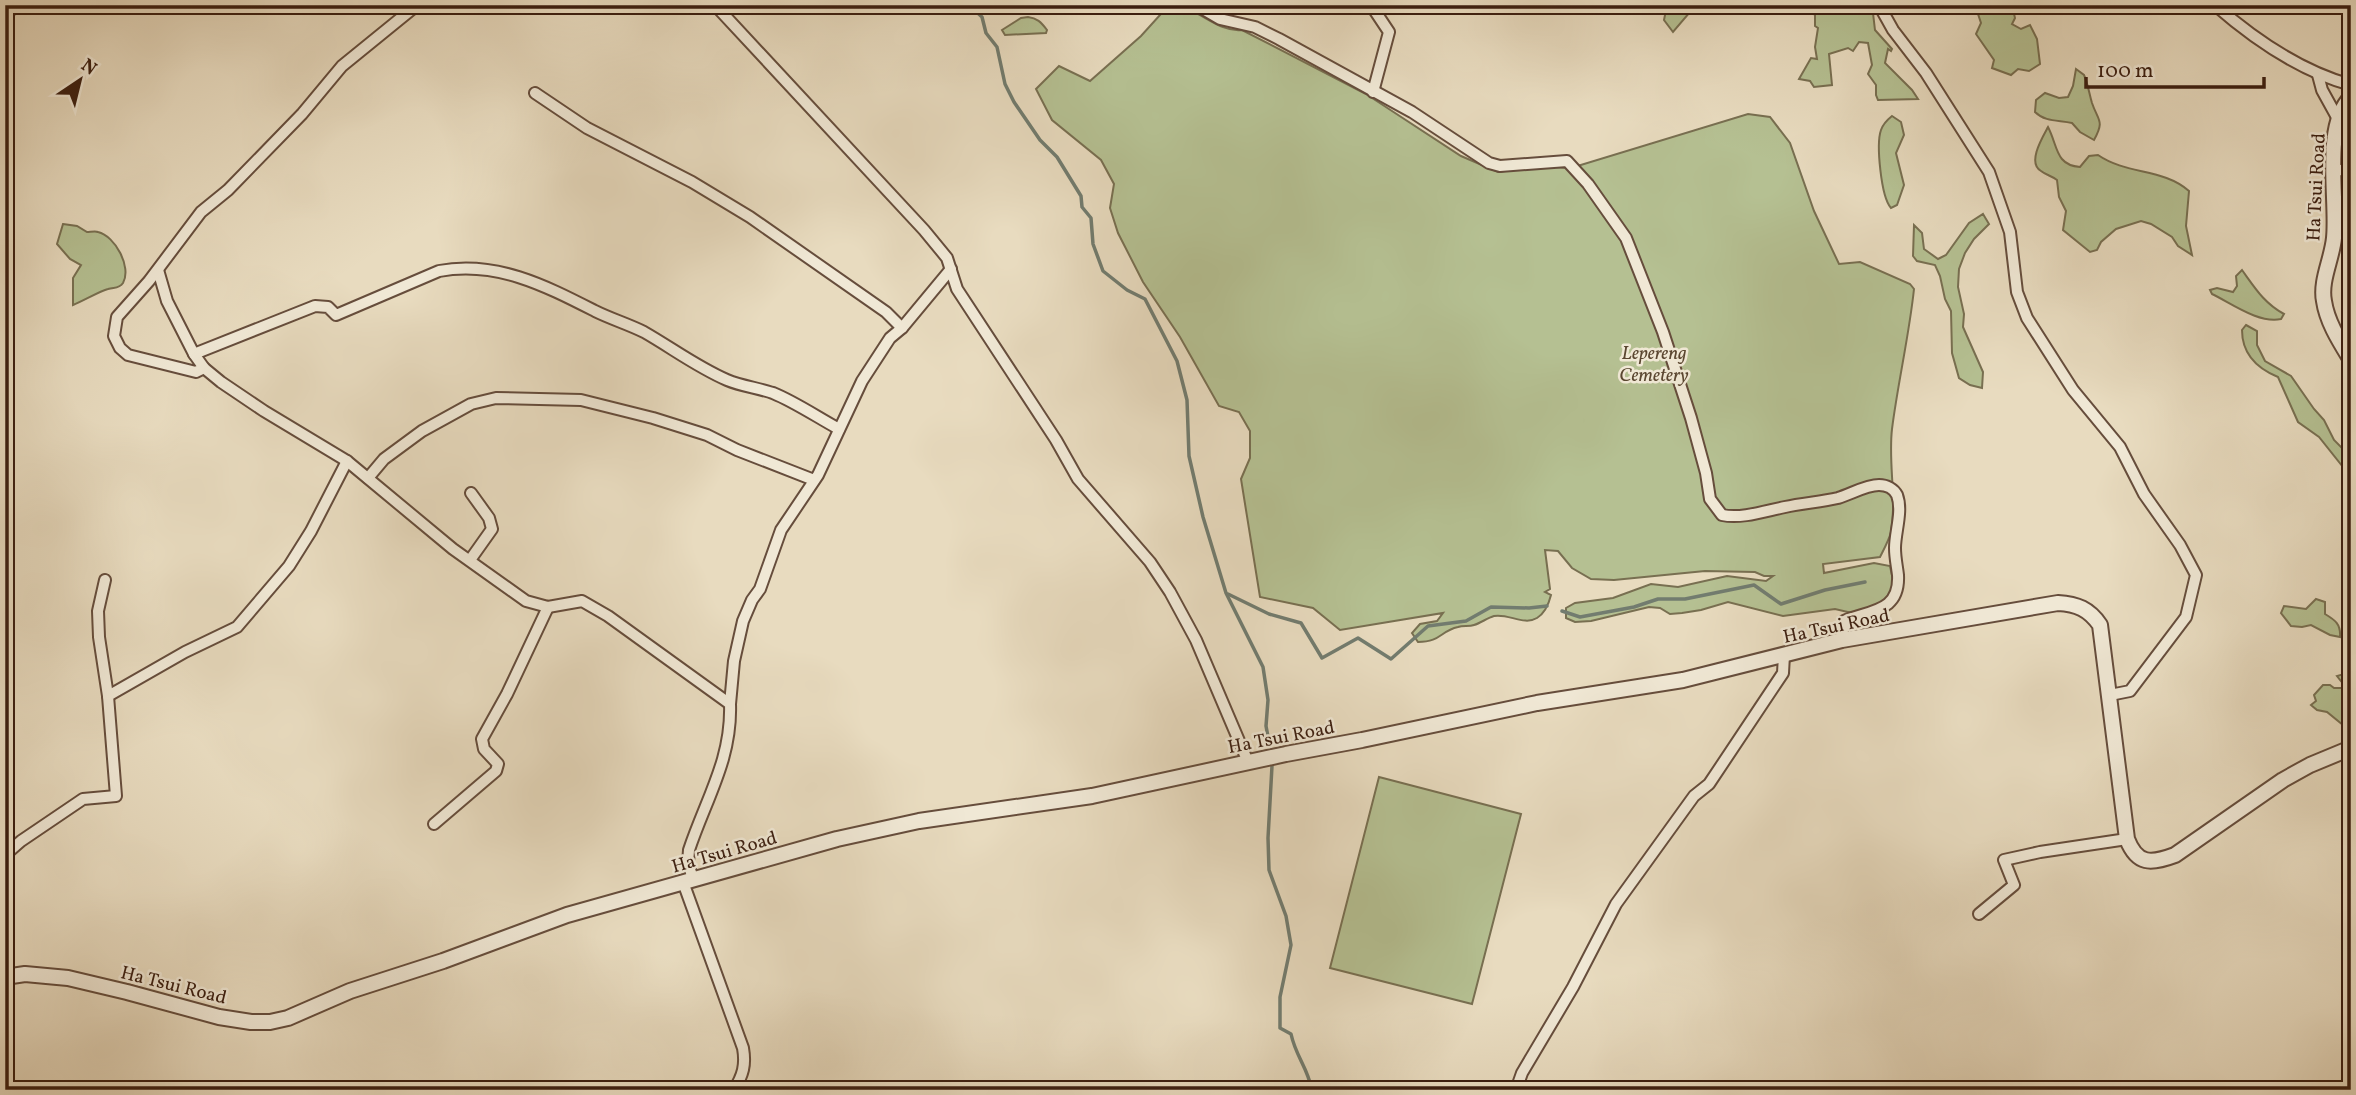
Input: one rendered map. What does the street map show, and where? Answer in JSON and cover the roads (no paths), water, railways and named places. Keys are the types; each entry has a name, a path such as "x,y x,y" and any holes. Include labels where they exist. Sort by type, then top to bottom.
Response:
{"street":[{"path":"204,368 196,372 128,355 120,348 114,336 117,317 158,270 201,212 228,190 302,114 342,66 417,5"},
{"path":"715,5 947,258 957,289 1056,440 1078,479 1142,553 1170,592 1196,640 1248,762"},
{"path":"1196,5 1220,19 1255,27 1412,113 1489,163 1500,166 1567,161 1588,184 1619,228 1632,253 1663,332 1691,418 1710,499 1721,515 1730,517 1821,501 1879,485 1891,487 1896,493 1899,506 1895,531 1898,589 1894,600 1885,608 1844,621 1842,640"},
{"path":"1371,5 1389,32 1373,92"},
{"path":"1879,5 1989,172 2010,232 2017,292 2027,318 2073,390 2120,447 2144,494 2180,545 2196,575 2186,617 2130,691 2110,695"},
{"path":"2215,5 2294,63 2318,75 2351,86"},
{"path":"2318,75 2322,90 2338,119"},
{"path":"534,93 587,128 692,182 750,217 886,312 902,328"},
{"name":"Ha Tsui Road","path":"2351,97 2345,103 2338,119 2333,167 2335,232 2323,290 2329,319 2351,360"},
{"path":"2333,167 2351,173"},
{"path":"194,354 315,306 328,307 336,315 439,271 456,267 475,268 508,273 554,289 643,332 729,381 773,393 839,429"},
{"path":"734,1090 746,1063 743,1048 688,881 688,863 689,850 720,772 729,740 734,661 743,621 760,589 780,530 814,480 862,381 890,338 902,328 951,269"},
{"path":"158,270 167,301 204,368 264,411 347,461 453,549 526,601 548,607 582,601 608,616 730,704"},
{"path":"368,478 384,459 422,431 471,404 496,398 581,400 653,418 707,435 737,450 814,480"},
{"path":"108,696 185,652 237,627 289,566 311,531 347,461"},
{"path":"470,560 492,529 489,518 471,493"},
{"path":"5,855 41,826 83,799 116,796 108,696 99,637 98,611 105,580"},
{"name":"Ha Tsui Road","path":"5,977 25,974 68,978 219,1017 270,1022 288,1018 350,991 443,961 567,915 837,839 919,821 1092,796 1537,703 1683,680 1842,640 2058,603 2074,604 2093,615 2099,625 2127,839"},
{"path":"434,824 496,771 498,764 484,749 482,739 507,694 548,607"},
{"path":"1516,1090 1522,1073 1573,987 1616,904 1694,796 1709,784 1783,673 1784,655"},
{"path":"1979,914 2014,885 2004,859 2127,839 2133,854 2146,861 2162,860 2175,855 2283,780 2351,748"}],"waterway":[{"path":"5,19 22,10 77,5"},
{"path":"969,5 982,17 986,33 997,47 1005,84 1014,102 1040,140 1057,157 1081,196 1082,207 1091,218 1093,244 1103,271 1127,290 1145,299 1177,361 1187,400 1189,456 1203,517 1226,593 1263,667 1268,700 1266,726 1269,742"},
{"path":"1562,611 1580,617 1634,607 1658,599 1685,599 1754,585 1781,604 1825,590 1865,582"},
{"path":"1228,594 1269,614 1301,623 1322,658 1358,638 1391,659 1428,626 1466,621 1491,607 1547,606"},
{"path":"1272,766 1269,870 1286,916 1291,945 1280,997 1280,1028 1291,1034 1312,1090"}],"park label":[{"name":"Lepereng Cemetery","path":"1654,363"}]}
